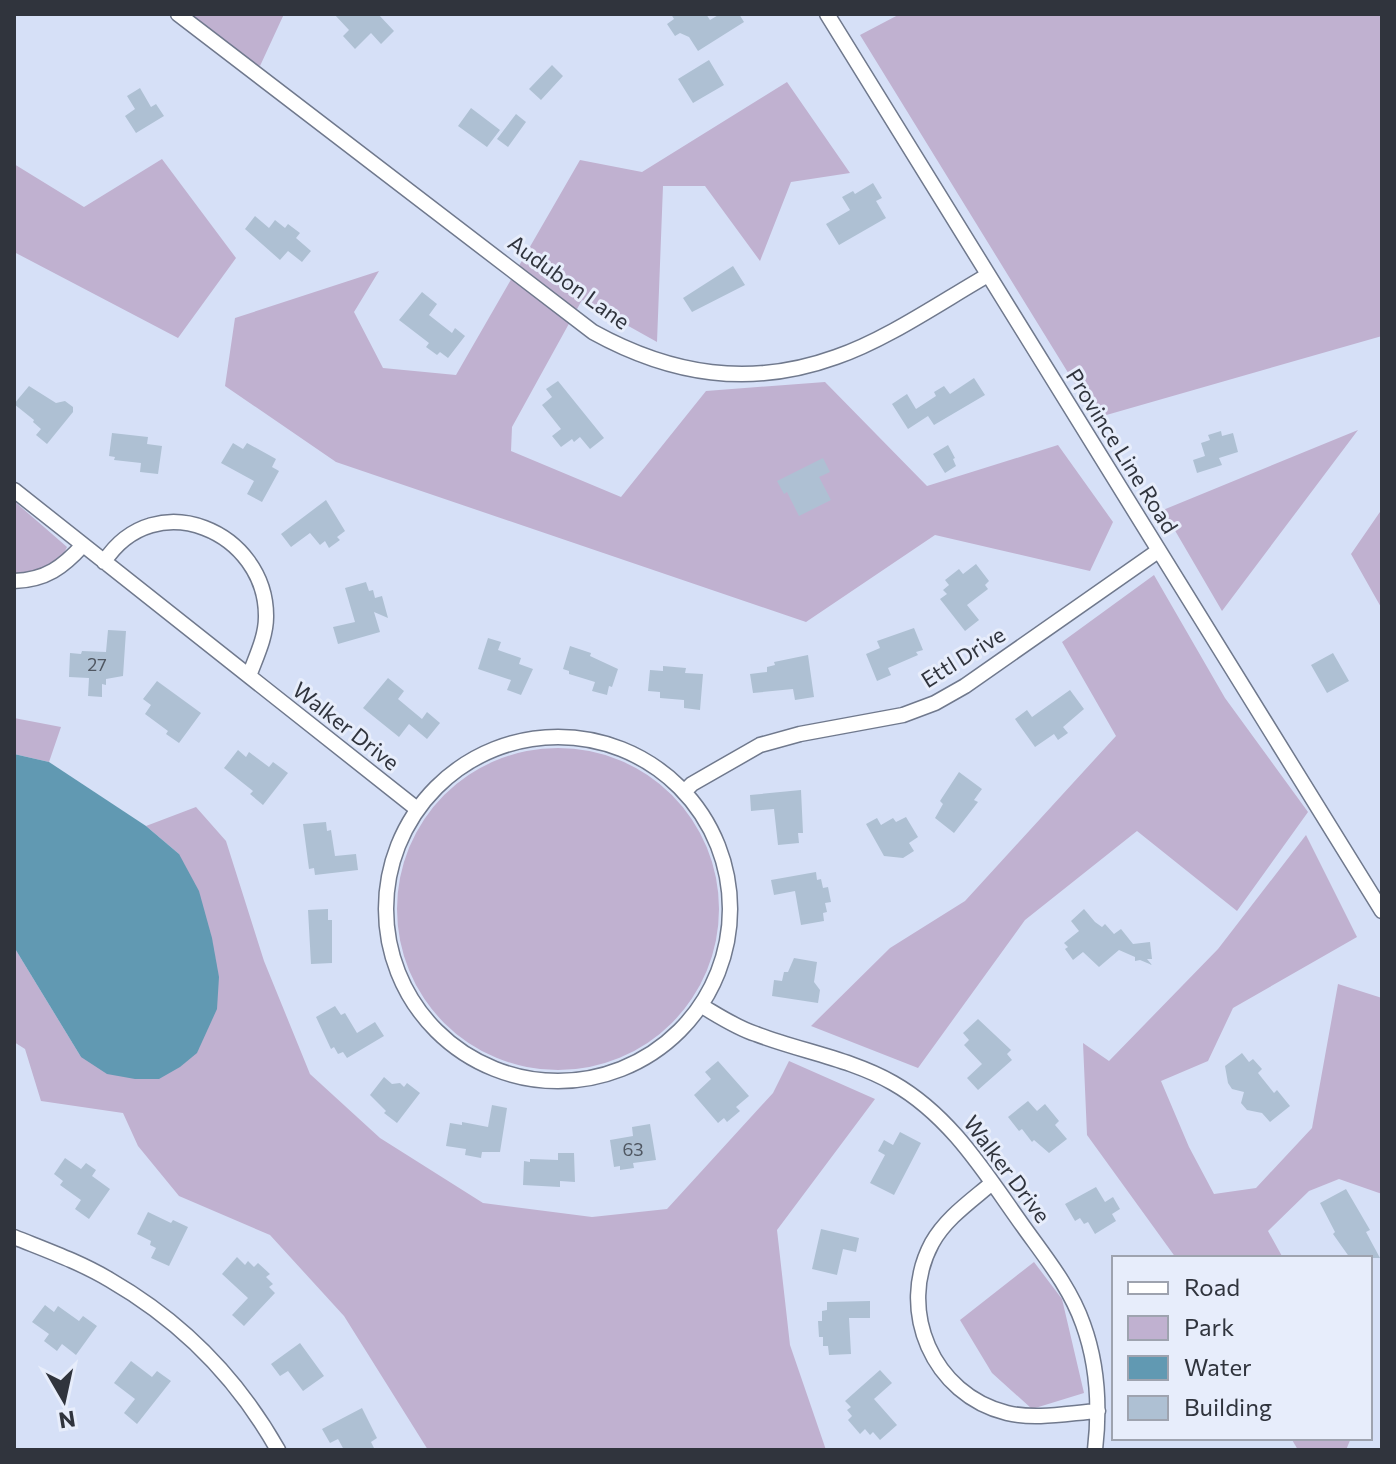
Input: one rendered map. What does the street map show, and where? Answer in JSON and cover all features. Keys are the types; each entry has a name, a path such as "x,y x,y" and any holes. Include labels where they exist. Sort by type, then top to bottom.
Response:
{"street":[{"name":"Audubon Lane","path":"178,14 593,332 654,361 723,373 749,374 806,367 864,345 988,275"},
{"name":"Province Line Road","path":"827,14 1382,911"},
{"name":"Walker Drive","path":"14,490 417,809"},
{"path":"104,562 129,534 160,521 198,525 216,533 233,546 259,582 265,599 263,636 249,676"},
{"path":"14,581 53,573 83,545"},
{"name":"Ettl Drive","path":"684,792 692,784 760,745 800,734 878,721 935,703 965,686 1158,551"},
{"path":"543,737 588,739 614,746 660,770 684,792 712,832 722,857 731,905 726,953 718,976 687,1026 667,1044 632,1065 596,1077 560,1081 524,1078 498,1070 453,1046 435,1029 411,997 394,960 387,934 386,907 394,856 417,809 442,781 471,759 519,741 543,737"},
{"name":"Walker Drive","path":"702,1006 752,1033 891,1082 941,1117 961,1140 1070,1295 1091,1351 1098,1411 1095,1450"},
{"path":"992,1183 946,1224 933,1242 924,1263 917,1304 927,1345 937,1365 951,1382 990,1408 1031,1416 1098,1411"},
{"path":"14,1237 109,1279 172,1322 231,1382 255,1412 278,1450"}],"green space":[{"path":"174,14 284,14 260,66 205,38"},
{"path":"900,14 1382,14 1382,336 1096,418 860,35"},
{"path":"787,82 850,173 791,182 760,261 705,186 663,186 657,342 582,300 512,427 511,451 621,497 706,391 825,382 927,486 1058,445 1113,522 1090,571 935,535 806,622 336,462 225,386 235,318 379,271 354,312 383,368 456,375 580,160 642,172"},
{"path":"162,159 236,258 178,338 14,252 14,164 84,207"},
{"path":"1358,430 1222,611 1163,510"},
{"path":"14,501 67,547 52,565 14,575"},
{"path":"1382,509 1382,609 1351,554"},
{"path":"1154,575 1225,698 1308,812 1237,911 1137,831 1025,920 918,1068 811,1026 890,948 965,901 1116,736 1062,642"},
{"path":"14,718 61,727 49,762 14,754"},
{"path":"558,748 589,751 620,760 648,775 672,795 692,819 707,847 716,878 719,909 716,940 707,971 692,999 672,1023 648,1043 620,1058 589,1067 558,1070 527,1067 496,1058 468,1043 444,1023 424,999 409,971 400,940 397,909 400,878 409,847 424,819 444,795 468,775 496,760 527,751"},
{"path":"196,807 226,841 264,961 310,1074 380,1138 483,1203 592,1217 667,1209 773,1093 789,1061 875,1099 777,1230 790,1345 826,1450 428,1450 344,1316 270,1235 179,1196 138,1146 123,1113 41,1101 25,1049 14,1042 14,947 81,1057 179,854 146,826"},
{"path":"1306,835 1357,937 1233,1008 1208,1061 1161,1081 1189,1147 1214,1194 1256,1188 1312,1128 1338,984 1382,998 1382,1194 1339,1179 1309,1191 1268,1231 1282,1256 1175,1256 1087,1135 1083,1043 1109,1061 1218,949"},
{"path":"1034,1262 1062,1299 1084,1393 1032,1409 992,1373 960,1320"},
{"path":"1292,1440 1350,1440 1346,1450 1298,1450"}],"water":[{"path":"14,754 49,762 146,826 179,854 199,891 219,977 217,1009 197,1053 159,1079 107,1074 81,1057 14,947"}],"building":[{"path":"334,14 378,14 394,31 381,44 371,33 355,49 343,36 349,30"},
{"path":"671,14 706,14 710,20 720,14 739,14 744,22 698,51 689,37 680,33 675,36 667,24 674,19"},
{"path":"709,60 724,85 693,103 678,79"},
{"path":"552,65 563,76 541,100 529,89"},
{"path":"140,88 151,107 156,104 164,116 136,133 125,116 135,109 127,96"},
{"path":"471,108 500,130 487,147 458,126"},
{"path":"516,114 526,122 508,147 497,139"},
{"path":"873,183 882,198 876,201 886,218 839,245 826,224 850,210 842,197 853,191 855,194"},
{"path":"255,216 269,228 275,220 285,228 288,224 300,233 296,238 311,251 302,262 288,251 280,260 245,229"},
{"path":"733,266 745,285 692,312 683,298"},
{"path":"422,292 437,304 429,315 452,333 455,328 465,336 448,358 426,347 429,343 399,320"},
{"path":"974,378 985,395 934,425 928,416 908,429 892,404 907,394 916,409 936,396 934,392 944,386 950,394"},
{"path":"558,381 604,438 590,449 580,437 561,447 552,436 561,429 542,405 552,397 546,389"},
{"path":"29,386 56,403 65,401 73,407 73,412 47,444 36,435 41,429 34,420 14,404"},
{"path":"1221,431 1222,436 1233,433 1238,452 1219,458 1222,465 1197,473 1193,460 1205,456 1201,443 1210,440 1208,435"},
{"path":"112,433 148,437 147,444 162,446 158,474 140,472 141,463 114,460 115,457 109,456"},
{"path":"233,443 243,449 247,443 276,459 272,467 279,471 262,502 247,494 254,481 221,463"},
{"path":"948,445 956,466 945,473 933,454"},
{"path":"823,458 830,472 819,477 831,500 799,516 787,492 784,494 777,481"},
{"path":"326,500 345,531 337,537 340,540 329,548 325,541 320,545 310,533 291,547 281,534"},
{"path":"976,564 989,581 985,585 988,589 967,605 979,620 965,631 940,599 947,594 943,590 949,585 945,580 959,569 963,574"},
{"path":"366,582 375,598 382,596 388,618 374,612 380,632 338,644 333,627 355,622 345,588"},
{"path":"914,628 923,650 888,668 891,675 877,681 866,654 880,648 877,641"},
{"path":"108,630 126,631 123,676 106,679 106,685 102,684 102,697 88,696 89,678 69,677 70,653 106,652"},
{"path":"488,638 501,642 498,650 521,658 519,664 533,669 521,695 507,690 511,680 478,669"},
{"path":"570,646 591,653 590,656 618,669 607,695 592,691 595,682 563,669"},
{"path":"1333,653 1349,681 1327,693 1311,665"},
{"path":"808,655 814,697 795,700 793,689 753,693 750,674 767,672 767,667 775,665 774,662"},
{"path":"663,666 686,668 685,673 703,674 700,710 684,708 684,700 660,698 660,692 648,691 650,670 663,671"},
{"path":"388,678 404,691 398,699 422,719 427,712 440,723 427,739 409,724 399,737 363,708"},
{"path":"157,681 201,713 179,743 145,714 151,705 143,699"},
{"path":"1070,690 1084,709 1063,727 1068,733 1058,740 1054,734 1035,747 1015,719 1027,710 1032,717"},
{"path":"238,750 246,757 249,752 269,767 273,762 288,773 263,805 250,794 253,791 224,768"},
{"path":"959,772 982,789 974,800 978,802 954,833 935,818 943,804 940,801"},
{"path":"801,790 803,833 798,833 799,843 778,845 774,809 751,811 750,795"},
{"path":"906,817 918,837 909,843 914,851 903,858 884,856 866,824 877,818 881,825 893,818 896,822"},
{"path":"326,822 327,831 331,830 335,856 356,854 358,870 315,875 314,868 309,869 303,824"},
{"path":"816,872 823,888 828,887 831,902 825,903 827,912 823,913 824,921 801,925 795,891 774,895 771,880"},
{"path":"328,909 328,920 332,920 332,963 311,964 308,910"},
{"path":"1084,909 1095,922 1102,927 1105,924 1114,934 1121,929 1133,944 1150,942 1152,959 1147,959 1152,965 1135,961 1135,957 1119,950 1099,967 1083,952 1073,960 1064,943 1079,931 1071,921"},
{"path":"794,958 817,962 814,982 820,990 818,1003 772,996 774,980 782,981"},
{"path":"335,1006 341,1015 345,1013 357,1033 375,1022 384,1036 347,1058 343,1052 338,1054 334,1047 331,1049 316,1017"},
{"path":"978,1019 1011,1050 1007,1054 1012,1060 978,1090 967,1078 982,1064 964,1045 969,1040 963,1033"},
{"path":"1242,1053 1249,1062 1253,1059 1262,1069 1258,1073 1274,1093 1277,1090 1290,1106 1270,1122 1262,1113 1247,1110 1241,1103 1244,1092 1232,1089 1228,1083 1225,1066"},
{"path":"718,1061 749,1096 736,1107 740,1111 727,1122 724,1118 718,1123 694,1095 711,1079 705,1072"},
{"path":"384,1077 392,1084 400,1083 404,1087 407,1083 420,1093 397,1123 384,1113 386,1111 370,1095"},
{"path":"1028,1101 1037,1111 1045,1104 1059,1121 1055,1125 1067,1139 1049,1153 1034,1140 1032,1142 1022,1129 1019,1131 1008,1117"},
{"path":"492,1105 507,1108 500,1152 482,1152 481,1158 465,1155 466,1149 446,1146 450,1123 488,1127"},
{"path":"650,1124 656,1160 633,1163 634,1168 620,1170 620,1166 614,1167 610,1140 633,1136 632,1127"},
{"path":"900,1132 921,1143 894,1195 870,1183 885,1155 878,1151 884,1140 893,1145"},
{"path":"558,1153 574,1153 575,1182 560,1181 560,1187 523,1185 524,1161 558,1160"},
{"path":"65,1158 81,1169 86,1163 96,1170 92,1176 110,1189 89,1219 75,1209 81,1200 60,1185 63,1181 54,1174"},
{"path":"1096,1187 1105,1202 1113,1197 1120,1209 1112,1214 1116,1221 1095,1234 1088,1222 1084,1224 1080,1218 1075,1221 1065,1204"},
{"path":"1346,1189 1370,1230 1366,1232 1380,1258 1349,1256 1333,1234 1335,1232 1320,1203"},
{"path":"148,1212 188,1227 169,1266 151,1258 156,1248 150,1245 151,1241 137,1234"},
{"path":"821,1229 859,1238 856,1252 843,1249 837,1275 812,1269"},
{"path":"237,1257 245,1265 248,1261 254,1267 258,1263 270,1274 266,1277 273,1284 269,1287 275,1293 244,1326 232,1315 248,1298 222,1274"},
{"path":"870,1301 870,1318 849,1318 851,1354 829,1355 828,1346 823,1346 823,1337 819,1337 818,1321 822,1321 822,1311 827,1310 827,1302"},
{"path":"45,1305 54,1312 58,1306 79,1321 83,1316 97,1326 76,1355 62,1344 57,1351 44,1341 49,1334 32,1322"},
{"path":"300,1343 324,1376 303,1391 288,1371 280,1376 271,1364"},
{"path":"131,1361 152,1377 157,1371 171,1381 137,1424 124,1413 135,1399 114,1383"},
{"path":"880,1370 892,1383 874,1399 897,1425 880,1440 865,1429 860,1434 848,1420 852,1416 847,1410 851,1407 845,1401"},
{"path":"362,1408 377,1438 371,1442 375,1450 344,1450 338,1439 330,1443 322,1429"}]}
